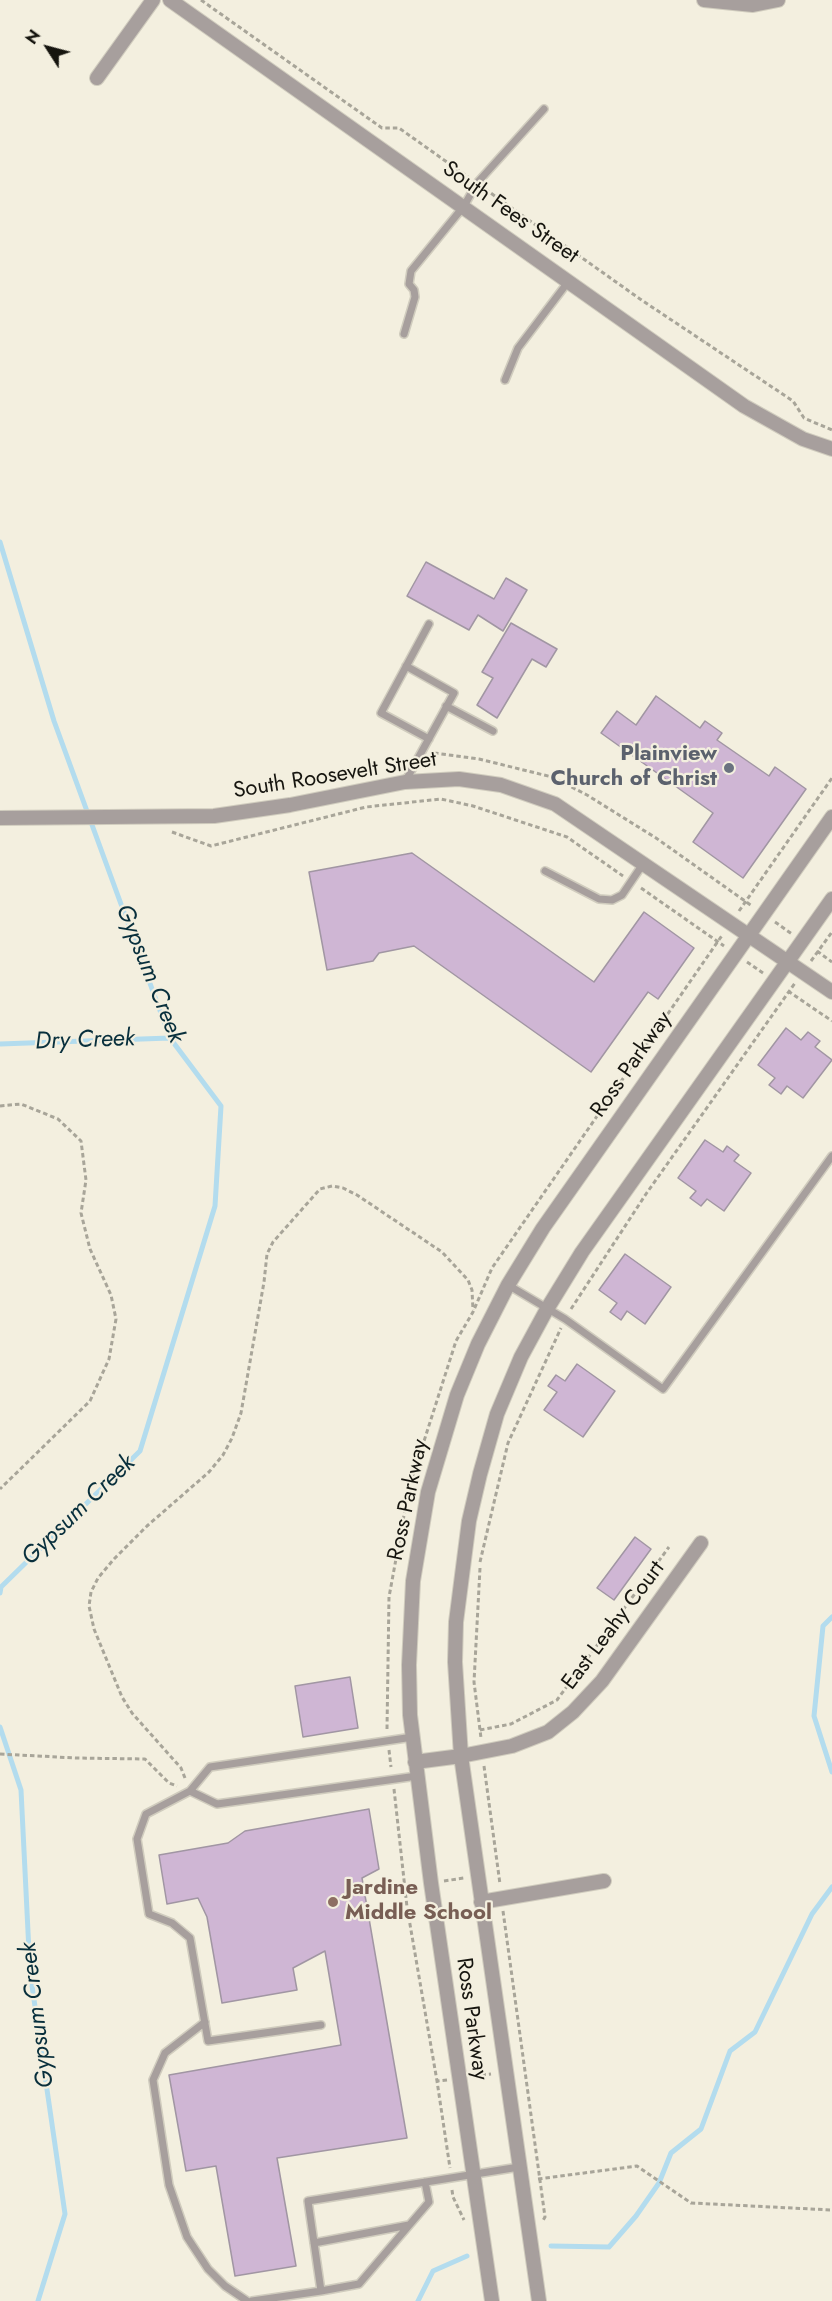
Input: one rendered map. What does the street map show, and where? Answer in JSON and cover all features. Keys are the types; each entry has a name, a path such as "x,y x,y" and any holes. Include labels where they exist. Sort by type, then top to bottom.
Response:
{"street":[{"path":"97,78 153,0"},
{"name":"South Fees Street","path":"170,0 744,406 803,439 832,449"},
{"path":"704,0 753,5 778,0"},
{"name":"South Roosevelt Street","path":"0,818 214,816 290,805 355,790 405,782 459,779 501,785 555,804 832,992"},
{"name":"Ross Parkway","path":"492,2301 431,1883 413,1737 409,1665 410,1620 413,1581 428,1492 457,1395 489,1320 508,1285 543,1228 832,817"},
{"name":"Ross Parkway","path":"538,2301 461,1756 455,1662 456,1622 469,1521 497,1414 521,1358 547,1309 582,1252 832,899"},
{"name":"East Leahy Court","path":"416,1769 461,1756 512,1746 548,1732 573,1713 602,1681 701,1543"},
{"path":"481,1902 604,1881"}],"lane":[{"path":"404,334 416,297 409,284 411,271 464,206 477,183 544,109"},
{"path":"505,380 518,348 568,281"},
{"path":"429,624 381,712 429,739"},
{"path":"405,782 454,693 406,666"},
{"path":"446,706 493,731"},
{"path":"545,871 599,899 612,900 622,895 644,864"},
{"path":"508,1285 565,1319 663,1389 832,1156"},
{"path":"321,2025 208,2041 190,1938 172,1923 149,1914 137,1839 146,1814 190,1791 210,1767 413,1737"},
{"path":"190,1791 218,1804 416,1769"},
{"path":"205,2022 165,2053 153,2080 168,2185 187,2236 208,2269 225,2286 247,2301"},
{"path":"321,2291 308,2200 519,2167"},
{"path":"252,2301 359,2284 429,2202 424,2182"},
{"path":"314,2243 409,2225"}],"path":[{"path":"201,0 382,128 399,128 640,299 793,401 804,418 832,430"},
{"path":"432,753 479,759 552,777 656,838 832,962"},
{"path":"166,829 211,846 366,807 441,799 493,812 567,837 832,1022"},
{"path":"537,2229 546,2217 501,1898 474,1682 480,1563 508,1443 565,1319 646,1194 832,932"},
{"path":"0,1106 21,1104 58,1119 81,1141 86,1180 81,1214 90,1249 111,1295 116,1319 109,1359 90,1401 0,1489"},
{"path":"190,1791 181,1768 132,1713 122,1697 94,1629 89,1606 91,1592 98,1578 114,1559 147,1526 209,1472 223,1455 241,1413 267,1254 273,1242 320,1189 332,1186 343,1188 442,1252 468,1280 472,1290 473,1312 489,1320"},
{"path":"480,1730 511,1724 557,1700 669,1547"},
{"path":"0,1754 145,1759 169,1783 190,1791"},
{"path":"431,1883 478,1875"},
{"path":"459,2078 505,2072"},
{"path":"522,2182 637,2166 691,2203 832,2210"}],"building":[{"path":"426,562 494,599 506,578 527,590 503,631 478,615 469,630 407,596"},
{"path":"511,623 557,649 546,667 532,659 497,718 477,705 493,678 482,672"},
{"path":"656,696 700,728 705,721 722,733 717,740 769,776 775,767 806,789 743,878 693,842 713,813 601,733 617,711 636,725"},
{"path":"412,853 594,982 644,912 694,948 658,999 648,992 591,1072 414,946 379,953 373,961 327,970 309,872"},
{"path":"786,1028 801,1040 808,1032 820,1041 815,1047 832,1060 803,1098 787,1086 781,1094 769,1085 775,1078 758,1065"},
{"path":"705,1140 723,1152 727,1146 739,1155 734,1161 751,1173 724,1211 707,1199 701,1206 690,1198 696,1191 678,1178"},
{"path":"625,1254 671,1287 645,1324 627,1311 621,1320 610,1312 617,1303 599,1290"},
{"path":"577,1364 615,1391 583,1437 544,1410 557,1392 548,1386 556,1375 565,1381"},
{"path":"635,1537 651,1549 614,1600 597,1588"},
{"path":"350,1677 358,1728 303,1737 295,1686"},
{"path":"369,1809 379,1869 362,1878 407,2138 277,2158 296,2266 235,2276 216,2166 186,2171 169,2075 341,2045 325,1951 293,1968 297,1990 222,2003 207,1917 198,1898 167,1904 159,1855 228,1843 245,1831"}],"waterway":[{"name":"Gypsum Creek","path":"0,542 54,721 170,1038 221,1106 215,1206 140,1451 1,1587 0,1593"},
{"name":"Dry Creek","path":"0,1044 170,1038"},
{"path":"832,1617 823,1626 814,1716 832,1772"},
{"name":"Gypsum Creek","path":"0,1727 21,1790 30,1972 65,2214 38,2301"},
{"path":"551,2246 609,2247 636,2216 659,2183 671,2153 701,2129 730,2051 755,2032 812,1914 832,1887"},
{"path":"418,2301 433,2271 467,2256"}],"place":[{"name":"Plainview Church of Christ","path":"729,768"},
{"name":"Jardine Middle School","path":"333,1902"}]}
